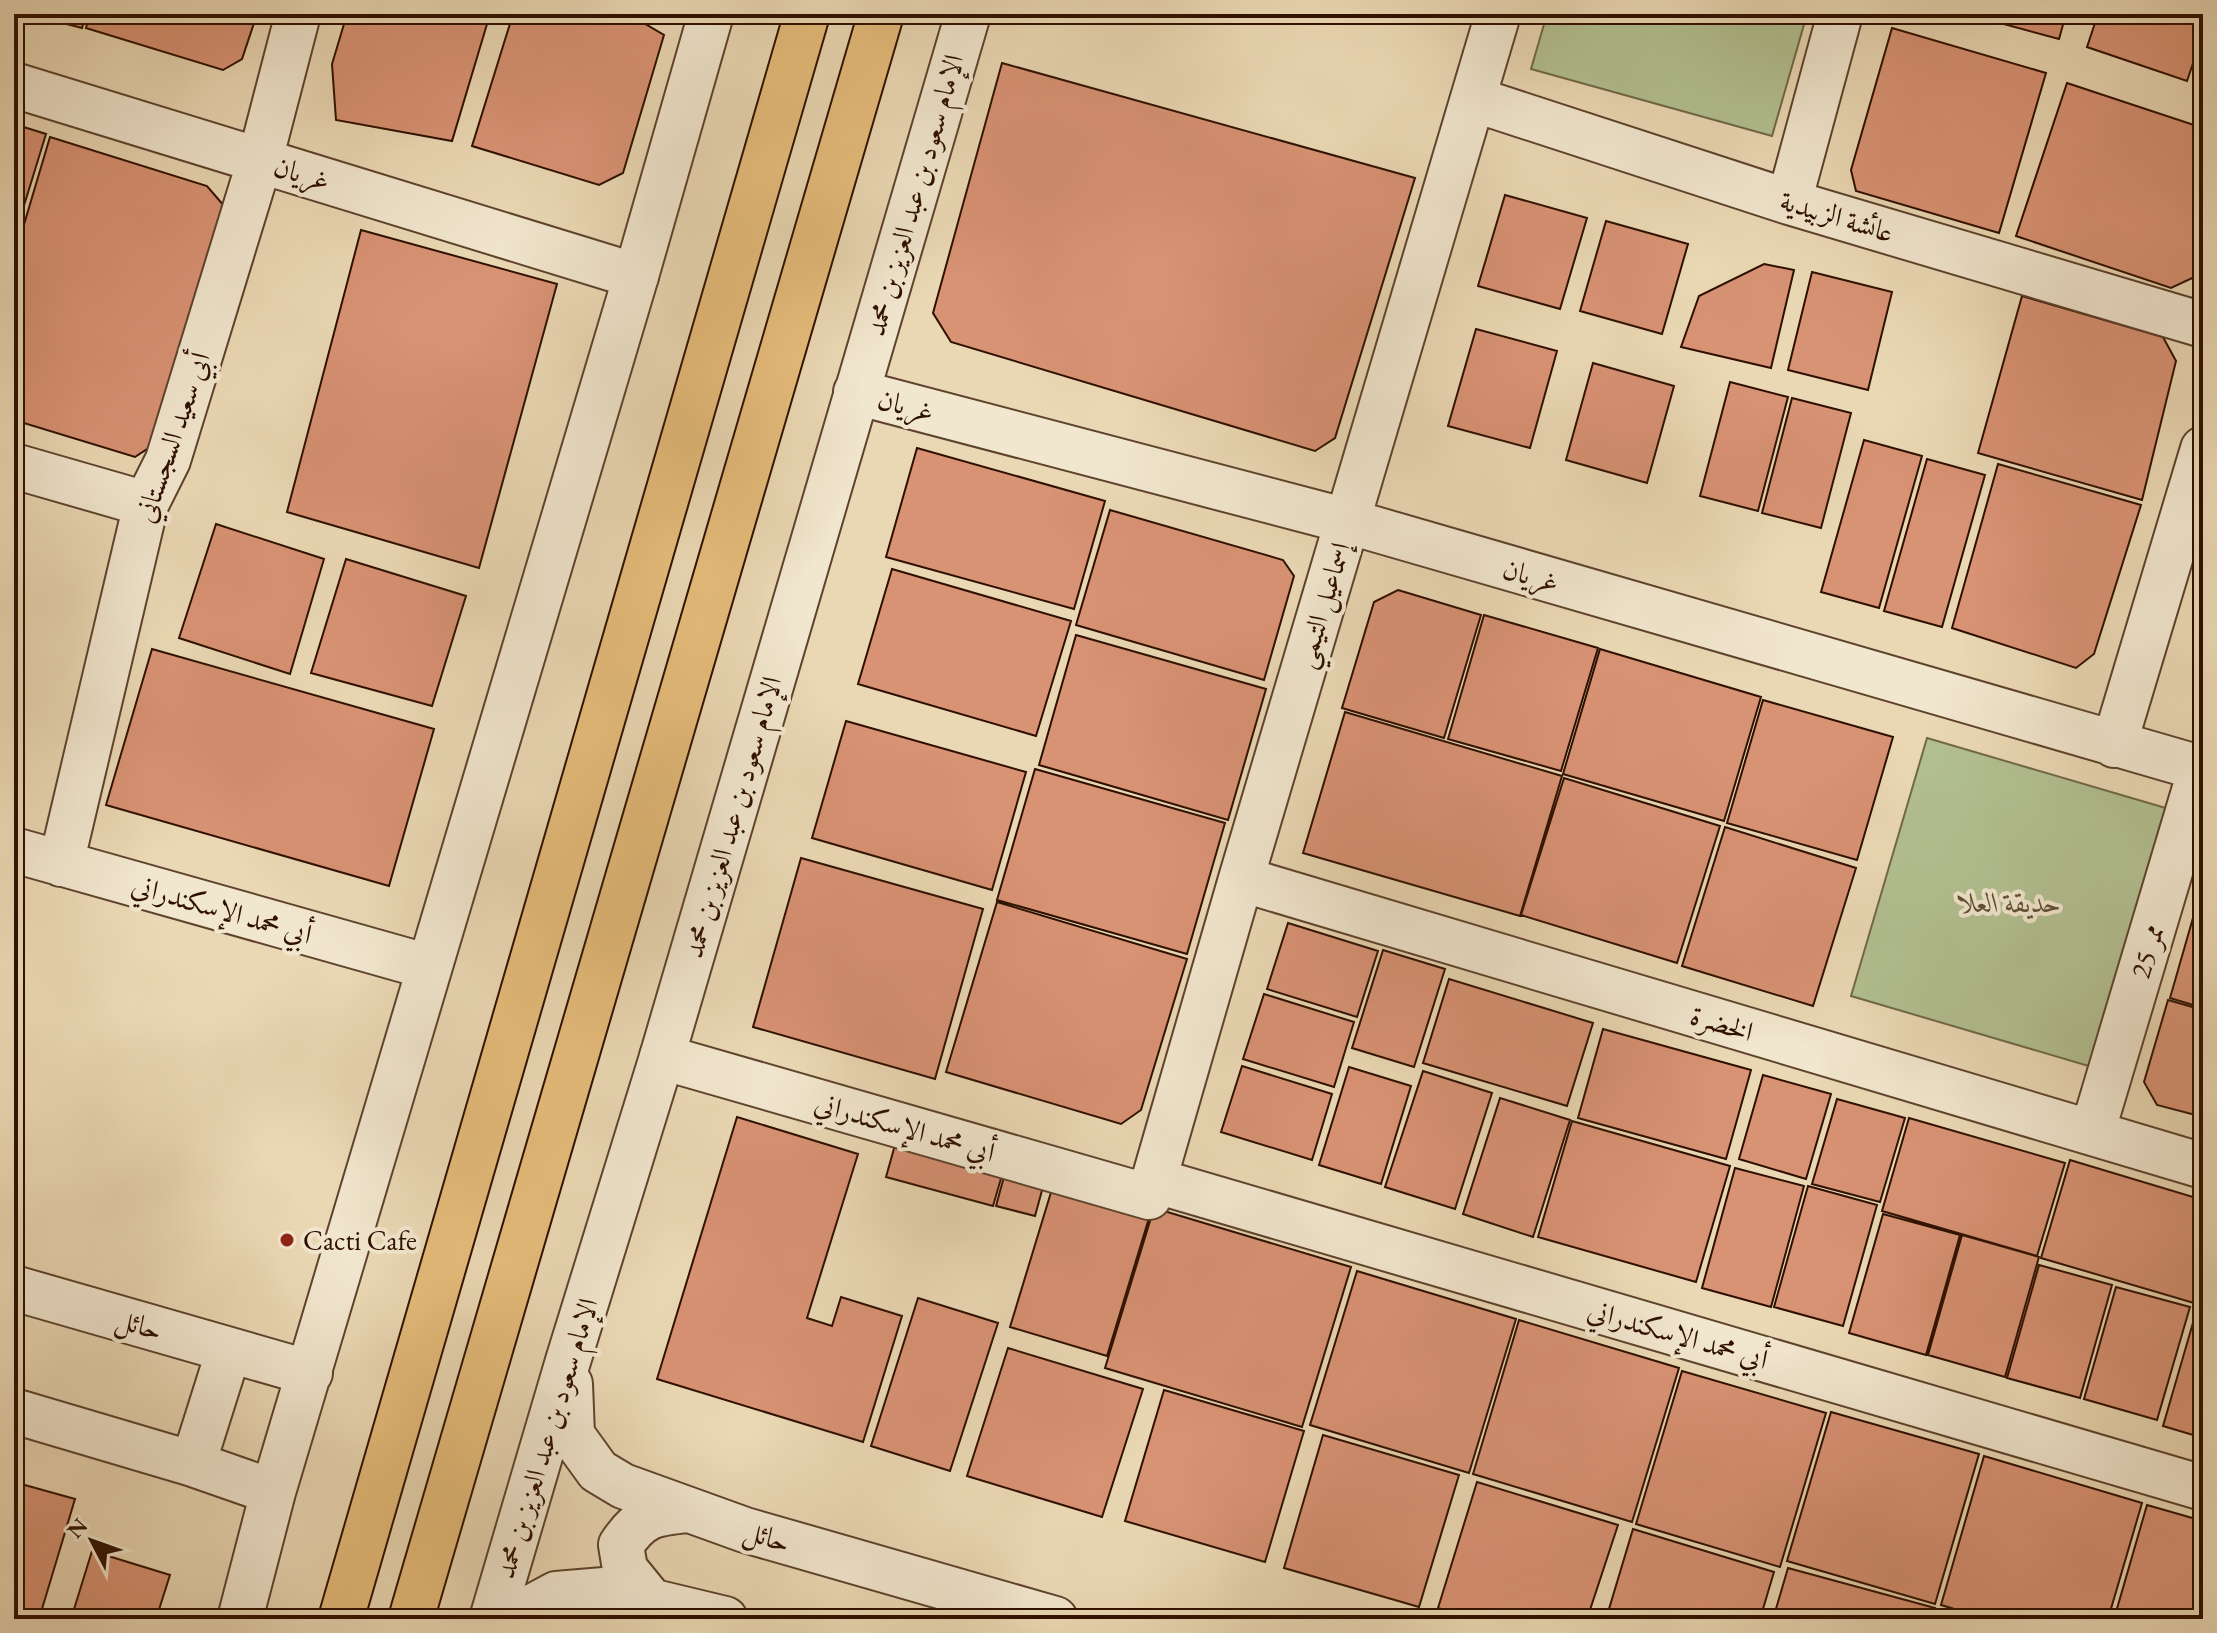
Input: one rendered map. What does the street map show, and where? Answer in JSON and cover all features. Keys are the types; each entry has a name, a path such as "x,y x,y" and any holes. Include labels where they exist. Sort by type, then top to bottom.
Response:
{"main road":[{"path":"341,1619 807,14"},
{"path":"411,1619 881,14"}],"street":[{"name":"أبي سعيد السجستاني","path":"61,864 146,504 168,460 260,160 298,14"},
{"path":"240,1619 273,1492 636,276 711,14"},
{"name":"الإمام سعود بن عبد العزيز بن محمد","path":"492,1619 662,1057 968,14"},
{"name":"إسماعيل التيمي","path":"1151,1188 1498,14"},
{"path":"1789,202 1840,14"},
{"name":"غريان","path":"14,85 636,276"},
{"name":"عائشة الزبيدية","path":"1473,99 1789,202 2203,325"},
{"name":"غريان","path":"856,392 1347,521 2202,769"},
{"path":"2114,745 2203,449"},
{"path":"14,466 146,504"},
{"name":"ممر 25","path":"2092,1133 2202,769"},
{"name":"أبي محمد الإسكندراني","path":"14,850 429,967"},
{"name":"الخضرة","path":"1241,879 2203,1166"},
{"name":"أبي محمد الإسكندراني","path":"662,1057 1151,1188 2203,1488"},
{"name":"حائل","path":"14,1288 310,1373"},
{"path":"193,1464 229,1350"},
{"name":"حائل","path":"568,1361 572,1435 598,1471 623,1486 745,1530 1055,1619"},
{"path":"14,1411 193,1464 273,1492"},
{"path":"651,1601 625,1569 621,1545 631,1529 656,1513 688,1510"},
{"path":"510,1619 556,1594 604,1590 725,1619"}],"green space":[{"path":"1547,14 1807,14 1772,136 1531,69"},
{"name":"حديقة العلا","path":"1927,738 2169,809 2092,1067 1851,996"}],"building":[{"path":"28,14 86,14 82,28"},
{"path":"90,14 257,14 242,59 223,70 86,28"},
{"path":"347,14 490,14 452,141 336,120 332,64"},
{"path":"513,14 618,14 635,18 664,35 623,173 599,185 472,146"},
{"path":"1967,14 2066,14 2059,39"},
{"path":"2098,14 2203,14 2203,34 2187,81 2087,47"},
{"path":"1892,28 2046,73 1999,233 1856,191 1851,170"},
{"path":"1002,63 1415,178 1335,438 1315,451 951,342 933,313"},
{"path":"2067,83 2203,128 2201,274 2171,288 2016,236"},
{"path":"14,124 46,134 14,238"},
{"path":"50,137 207,186 225,207 150,447 135,457 14,420 14,258"},
{"path":"1505,195 1587,218 1560,309 1478,286"},
{"path":"1606,221 1688,244 1662,334 1580,311"},
{"path":"361,230 557,284 479,568 287,512"},
{"path":"1764,264 1794,270 1771,368 1681,347 1699,296"},
{"path":"1812,272 1892,292 1868,390 1788,370"},
{"path":"2022,296 2163,337 2176,361 2142,500 1978,453"},
{"path":"1476,329 1557,351 1530,448 1448,426"},
{"path":"1593,363 1674,386 1647,483 1566,460"},
{"path":"1730,382 1788,397 1758,511 1700,496"},
{"path":"1792,398 1851,413 1821,528 1762,513"},
{"path":"1864,440 1922,456 1879,608 1821,592"},
{"path":"917,448 1105,501 1074,609 886,557"},
{"path":"1927,459 1985,475 1942,627 1884,611"},
{"path":"1998,464 2141,505 2094,654 2076,668 1952,628"},
{"path":"1110,510 1283,560 1294,576 1264,680 1076,625"},
{"path":"216,524 324,559 290,674 179,638"},
{"path":"346,559 466,596 432,706 311,673"},
{"path":"892,569 1071,621 1036,736 858,684"},
{"path":"1398,590 1481,615 1444,738 1342,708 1374,602"},
{"path":"1484,615 1598,648 1561,771 1448,739"},
{"path":"1076,635 1266,689 1228,820 1039,765"},
{"path":"152,649 434,729 389,886 106,805"},
{"path":"1600,649 1761,697 1724,821 1563,774"},
{"path":"1763,700 1893,737 1857,860 1727,823"},
{"path":"1345,712 1562,776 1520,916 1303,853"},
{"path":"846,721 1026,772 992,890 812,838"},
{"path":"1035,769 1225,823 1187,954 997,900"},
{"path":"1564,778 1720,826 1677,963 1521,915"},
{"path":"1725,827 1856,868 1813,1006 1682,966"},
{"path":"801,858 983,909 935,1079 753,1027"},
{"path":"2203,883 2203,1008 2170,998"},
{"path":"997,902 1187,959 1141,1110 1121,1124 946,1072"},
{"path":"1288,923 1378,951 1357,1017 1267,989"},
{"path":"1383,950 1445,969 1414,1067 1352,1048"},
{"path":"1449,979 1593,1023 1567,1106 1423,1063"},
{"path":"1264,994 1354,1022 1334,1087 1243,1059"},
{"path":"2168,1000 2203,1010 2203,1117 2157,1105 2144,1082"},
{"path":"1603,1029 1751,1070 1726,1159 1578,1118"},
{"path":"1242,1066 1332,1094 1312,1160 1221,1132"},
{"path":"1349,1067 1411,1086 1381,1184 1319,1165"},
{"path":"1423,1071 1492,1093 1455,1209 1385,1187"},
{"path":"1763,1075 1831,1094 1806,1179 1739,1159"},
{"path":"1500,1098 1570,1120 1533,1237 1463,1214"},
{"path":"1837,1099 1905,1118 1880,1202 1812,1184"},
{"path":"737,1117 858,1154 807,1318 832,1326 841,1297 902,1316 863,1442 657,1379"},
{"path":"1909,1118 2065,1163 2037,1256 1882,1211"},
{"path":"1572,1121 1730,1166 1696,1282 1538,1237"},
{"path":"895,1145 1002,1175 993,1206 886,1177"},
{"path":"2070,1160 2203,1200 2203,1274 2194,1303 2041,1258"},
{"path":"1735,1168 1804,1186 1771,1307 1702,1288"},
{"path":"1005,1173 1044,1183 1035,1216 996,1206"},
{"path":"1808,1186 1877,1205 1843,1326 1774,1307"},
{"path":"1052,1189 1149,1218 1107,1356 1010,1327"},
{"path":"1154,1208 1351,1267 1302,1427 1105,1368"},
{"path":"1883,1214 1960,1235 1926,1355 1849,1333"},
{"path":"1962,1235 2039,1257 2005,1377 1928,1355"},
{"path":"2039,1265 2112,1285 2080,1398 2007,1378"},
{"path":"1357,1271 1516,1319 1469,1473 1310,1425"},
{"path":"2116,1287 2190,1307 2157,1420 2084,1399"},
{"path":"918,1298 998,1323 950,1471 871,1446"},
{"path":"2197,1309 2203,1311 2203,1438 2163,1426"},
{"path":"1519,1320 1679,1368 1632,1522 1473,1474"},
{"path":"1008,1348 1143,1389 1102,1517 967,1476"},
{"path":"1682,1371 1826,1413 1780,1567 1636,1524"},
{"path":"1164,1390 1304,1431 1265,1562 1125,1521"},
{"path":"1831,1412 1979,1454 1935,1604 1787,1561"},
{"path":"1323,1435 1459,1475 1419,1607 1284,1568"},
{"path":"1984,1456 2142,1503 2108,1619 1988,1619 1941,1605"},
{"path":"14,1482 75,1499 39,1619 14,1619"},
{"path":"1477,1482 1618,1525 1587,1619 1471,1619 1438,1608"},
{"path":"2147,1505 2203,1521 2203,1619 2114,1619"},
{"path":"1633,1529 1774,1572 1760,1619 1606,1619"},
{"path":"92,1551 170,1575 156,1619 71,1619"},
{"path":"1788,1568 1935,1608 1932,1619 1773,1619"},
{"path":"1949,1611 1974,1619 1947,1619"}],"place":[{"name":"Cacti Cafe","path":"287,1240"}]}
